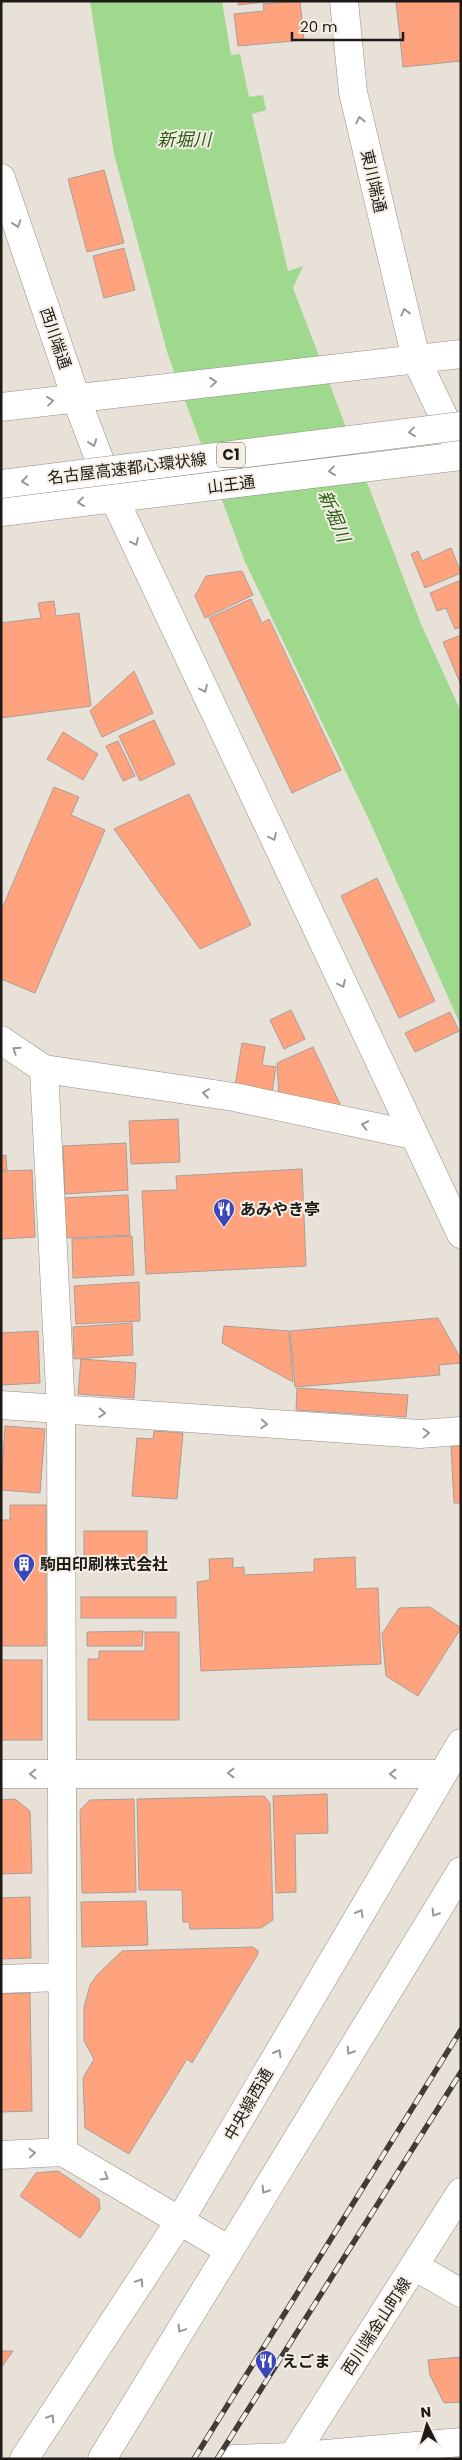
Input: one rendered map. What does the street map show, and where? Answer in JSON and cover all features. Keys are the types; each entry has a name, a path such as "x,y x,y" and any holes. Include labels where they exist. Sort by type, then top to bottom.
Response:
{"main road":[{"name":"東川端通","path":"344,1 353,92 416,359 461,454"},
{"name":"西川端通","path":"1,178 76,398 114,498 461,1234"},
{"path":"1,407 461,354"},
{"name":"名古屋高速都心環状線","path":"1,484 461,426"},
{"name":"山王通","path":"1,512 461,454"},
{"path":"1,1040 44,1069 234,1097 413,1135"},
{"path":"44,1069 61,1410 63,2152"},
{"path":"1,1405 420,1434 461,1431"},
{"name":"中央線西通","path":"24,2459 179,2222 461,1743"},
{"path":"1,1774 442,1774"},
{"path":"102,2459 461,1871"},
{"path":"1,1979 62,1977"},
{"path":"1,2155 63,2152 229,2250"},
{"name":"西川端金山町線","path":"292,2458 461,2192"},
{"path":"414,2266 461,2293"},
{"path":"234,2459 292,2458 461,2442"}],"water":[{"name":"新堀川","path":"90,1 222,1 231,55 240,54 249,97 263,95 266,110 252,114 288,271 303,266 293,288 421,624 461,712 461,1026 371,824 245,562 168,355 114,154"}],"building":[{"path":"238,1 274,1 238,5"},
{"path":"300,1 304,40 238,46 234,14 264,11 263,4"},
{"path":"396,1 461,1 461,61 403,67"},
{"path":"104,170 124,243 87,252 68,179"},
{"path":"124,248 135,290 104,298 93,256"},
{"path":"451,548 461,573 425,588 411,554 418,551 422,561"},
{"path":"242,571 253,595 205,618 195,596 206,576"},
{"path":"461,580 461,627 455,629 446,608 437,611 430,593"},
{"path":"251,599 262,623 269,619 341,770 292,793 209,618"},
{"path":"54,601 56,616 79,613 91,706 1,718 1,623 41,618 38,603"},
{"path":"461,635 461,685 443,642"},
{"path":"134,671 153,713 102,737 90,711"},
{"path":"154,720 175,764 140,781 119,736"},
{"path":"63,732 98,754 83,780 47,759"},
{"path":"118,741 135,776 123,781 106,746"},
{"path":"54,787 79,797 71,815 105,830 35,993 1,979 1,911"},
{"path":"189,794 251,925 200,949 114,829"},
{"path":"377,878 435,1001 399,1018 341,896"},
{"path":"291,1010 305,1039 284,1049 270,1020"},
{"path":"450,1012 459,1031 415,1052 405,1033"},
{"path":"242,1043 265,1047 262,1065 276,1067 272,1092 235,1086"},
{"path":"313,1047 340,1104 332,1108 279,1095 277,1063"},
{"path":"178,1119 180,1162 131,1164 129,1121"},
{"path":"126,1143 128,1190 65,1194 63,1146"},
{"path":"6,1155 7,1170 1,1170 1,1156"},
{"name":"あみやき亭","path":"302,1169 306,1266 146,1274 142,1191 177,1190 176,1176"},
{"path":"32,1170 35,1237 1,1239 1,1171"},
{"path":"128,1195 130,1235 64,1238 62,1198"},
{"path":"132,1236 134,1275 73,1278 72,1239"},
{"path":"139,1282 140,1321 76,1324 74,1286"},
{"path":"438,1318 461,1359 461,1363 439,1365 440,1375 295,1387 290,1331"},
{"path":"132,1323 133,1355 74,1359 73,1327"},
{"path":"224,1326 289,1331 293,1382 222,1343"},
{"path":"38,1331 40,1383 1,1385 1,1333"},
{"path":"81,1359 136,1363 134,1398 78,1394"},
{"path":"297,1388 408,1395 406,1417 296,1410"},
{"path":"5,1426 45,1429 40,1493 1,1490"},
{"path":"154,1431 183,1433 177,1499 132,1496 137,1438 153,1439"},
{"path":"451,1446 461,1446 461,1503 454,1503"},
{"name":"駒田印刷株式会社","path":"10,1505 46,1505 46,1646 1,1646 1,1520 10,1520"},
{"path":"84,1531 147,1531 147,1567 84,1567"},
{"path":"355,1557 356,1589 378,1588 381,1664 201,1671 197,1582 210,1580 209,1559 233,1558 233,1568 244,1567 244,1575 314,1572 314,1559"},
{"path":"81,1597 176,1597 176,1618 81,1618"},
{"path":"430,1607 461,1628 418,1696 386,1676 382,1634 399,1608"},
{"path":"143,1631 142,1646 87,1646 87,1632"},
{"path":"145,1632 179,1632 179,1720 88,1720 88,1659 99,1659 99,1651 145,1651"},
{"path":"1,1660 42,1660 42,1740 1,1740"},
{"path":"327,1794 328,1833 295,1834 296,1892 276,1893 273,1796"},
{"path":"264,1796 270,1803 273,1920 261,1928 190,1929 189,1922 183,1922 182,1890 139,1890 137,1799"},
{"path":"15,1799 30,1811 32,1873 1,1874 1,1800"},
{"path":"134,1799 136,1892 82,1893 80,1810 90,1800"},
{"path":"30,1897 31,1958 1,1959 1,1898"},
{"path":"146,1901 148,1945 82,1947 81,1902"},
{"path":"253,1947 258,1951 258,1954 192,2063 187,2059 129,2154 85,2128 83,2078 94,2059 84,2041 84,2008 90,1985 97,1975 122,1951"},
{"path":"30,1993 32,2111 1,2112 1,1994"},
{"path":"58,2171 99,2199 100,2209 80,2238 20,2196 36,2173"},
{"path":"1,2351 13,2351 1,2368"},
{"path":"461,2357 461,2402 444,2403 430,2375 428,2360"}],"railway":[{"path":"194,2459 461,2030"},
{"path":"217,2459 461,2072"}],"place":[{"name":"あみやき亭","path":"224,1228"},
{"name":"駒田印刷株式会社","path":"24,1583"},
{"name":"えごま","path":"266,2380"}]}
